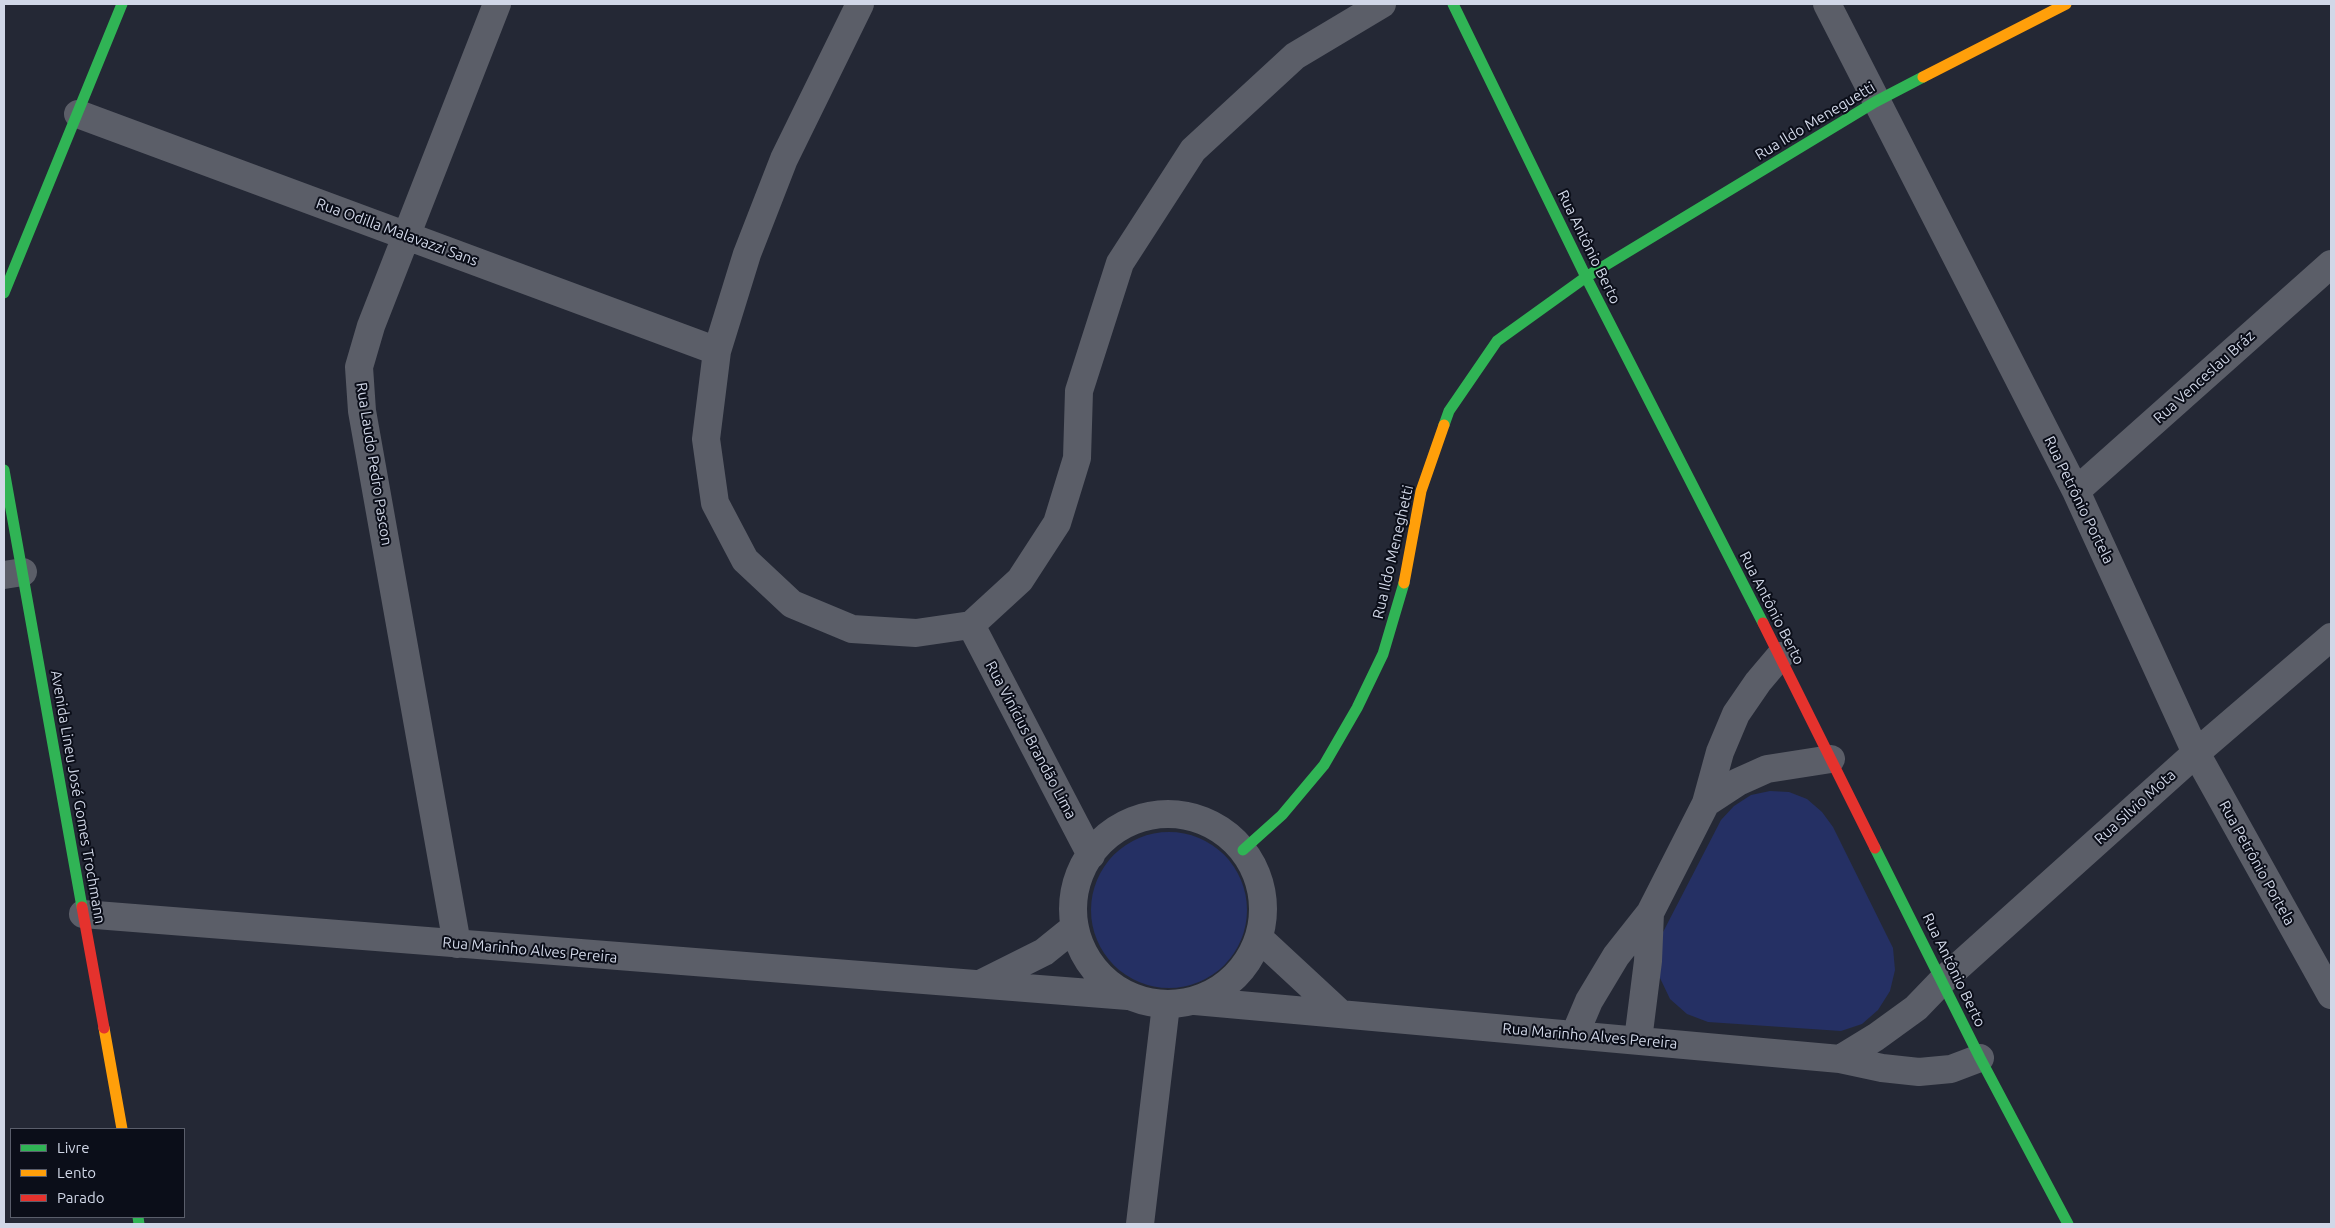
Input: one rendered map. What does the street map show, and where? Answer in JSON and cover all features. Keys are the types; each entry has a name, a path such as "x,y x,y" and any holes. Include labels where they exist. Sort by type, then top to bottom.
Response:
{"street":[{"path":"4,293 122,4"},
{"name":"Rua Laudo Pedro Pascon","path":"456,944 362,411 359,367 370,326 497,4"},
{"path":"860,4 784,159 747,254 716,351 706,439 715,503 745,560 792,604 852,629 916,633 971,625 1020,580 1057,523 1076,458 1079,391 1120,263 1193,150 1295,56 1382,4"},
{"name":"Rua Antônio Berto","path":"1454,4 1586,277 1832,758 1980,1058 2068,1224"},
{"name":"Rua Petrônio Portela","path":"1827,4 1875,102 2076,491 2196,753 2331,995"},
{"name":"Rua Ildo Meneguetti","path":"1586,277 1875,102 2066,4"},
{"name":"Rua Odilla Malavazzi Sans","path":"78,114 716,351"},
{"name":"Rua Venceslau Bráz","path":"2076,491 2331,264"},
{"name":"Rua Ildo Meneghetti","path":"1243,850 1282,814 1324,765 1357,708 1383,654 1404,581 1421,491 1449,411 1498,342 1586,277"},
{"name":"Avenida Lineu José Gomes Trochmann","path":"4,470 13,573 83,914 122,1128"},
{"name":"Rua Vinícius Brandão Lima","path":"971,625 1091,855"},
{"name":"Rua Silvio Mota","path":"1942,981 2196,753 2331,637"},
{"path":"1575,1034 1589,1001 1616,956 1650,913 1706,803 1720,752 1736,714 1758,682 1780,656"},
{"path":"1706,803 1738,782 1767,769 1832,758"},
{"path":"1165,814 1187,816 1208,823 1227,834 1243,850 1255,870 1262,892 1263,915 1259,938 1249,960 1235,978 1217,992 1195,1001 1166,1005 1128,996 1103,979 1085,955 1075,927 1074,908 1076,889 1081,871 1105,838 1124,826 1144,818 1165,814"},
{"path":"1638,1040 1648,961 1650,913"},
{"name":"Rua Marinho Alves Pereira","path":"83,914 1128,996"},
{"path":"976,985 1044,952 1075,927"},
{"path":"1259,938 1341,1014"},
{"path":"1840,1059 1876,1038 1916,1008 1942,981"},
{"name":"Rua Marinho Alves Pereira","path":"1195,1001 1840,1059 1882,1068 1919,1072 1951,1069 1980,1058"},
{"path":"1140,1224 1166,1005"}],"shaded area":[{"path":"1770,791 1789,792 1807,799 1822,812 1833,827 1893,948 1895,970 1890,991 1878,1010 1862,1024 1841,1031 1708,1022 1687,1014 1670,999 1660,978 1657,956 1662,934 1721,820 1734,806 1751,795"},
{"path":"1169,832 1199,838 1212,845 1224,855 1234,867 1241,880 1247,910 1241,940 1234,953 1224,965 1212,975 1199,982 1169,988 1139,982 1126,975 1114,965 1104,953 1097,940 1091,910 1097,880 1104,867 1114,855 1126,845 1139,838"}],"traffic: fast":[{"path":"4,293 122,4"},
{"path":"1453,4 1586,277 1763,623"},
{"path":"1444,425 1449,411 1497,341 1586,277 1875,102 1923,77"},
{"path":"4,470 82,907"},
{"path":"1243,850 1282,815 1324,765 1357,708 1383,654 1404,583"},
{"path":"1875,848 1980,1058 2068,1224"},
{"path":"138,1218 139,1224"}],"traffic: slow":[{"path":"1923,77 2066,4"},
{"path":"1404,583 1421,491 1444,425"},
{"path":"104,1028 122,1128"}],"traffic: jam":[{"path":"1763,623 1875,848"},
{"path":"82,907 104,1028"}]}
